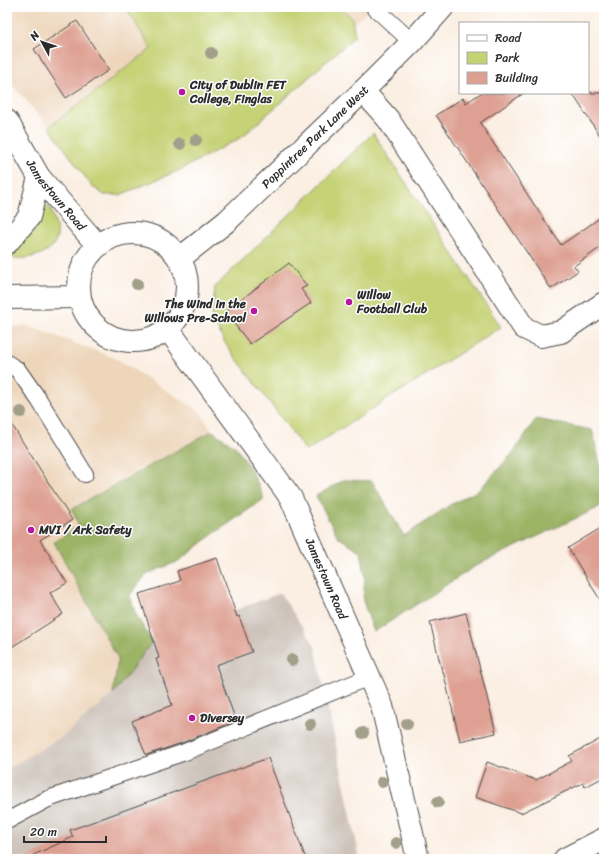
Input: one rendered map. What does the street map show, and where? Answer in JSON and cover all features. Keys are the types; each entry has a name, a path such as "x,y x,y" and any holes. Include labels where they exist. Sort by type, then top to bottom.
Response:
{"street":[{"name":"Poppintree Park Lane West","path":"179,259 227,221 363,91 412,42 443,7"},
{"path":"363,91 388,119 524,328 541,336 561,332 604,303"},
{"name":"Jamestown Road","path":"7,121 39,177 98,246"},
{"path":"7,243 29,217 39,177"},
{"path":"125,233 144,234 153,236 166,244 179,259 186,276 187,297 180,314 168,329 152,339 138,342 119,341 94,327 87,318 79,297 81,270 90,253 98,246 114,236 125,233"},
{"path":"7,298 79,297"},
{"name":"Jamestown Road","path":"168,329 291,498 382,706 418,859"},
{"path":"565,859 604,840"}],"lane":[{"path":"374,7 412,42"},
{"path":"7,363 18,370 39,400 85,474"},
{"path":"7,821 48,799 185,752 369,677"}],"shaded area":[{"name":"City of Dublin FET College, Finglas","path":"7,7 372,7 319,54 120,195 104,195 91,185 49,127 7,79"},
{"path":"26,325 115,358 199,411 212,431 72,509 79,526 54,543 118,659 113,694 63,736 7,769 7,328"},
{"path":"280,593 315,646 360,859 7,859 7,769 63,736 113,694 152,642"}],"green space":[{"name":"City of Dublin FET College, Finglas","path":"126,7 340,7 352,18 355,36 242,137 180,170 120,195 104,195 91,185 49,127 151,49"},
{"name":"Willow Football Club","path":"373,133 501,327 306,451 225,343 212,317 215,287"},
{"path":"49,206 57,229 57,236 50,249 37,256 7,258 7,252 33,227 41,215 43,208"},
{"path":"536,419 592,430 604,480 604,505 477,565 374,632 363,601 365,576 361,551 338,537 316,496 344,480 372,481 404,536 450,505 479,490 512,454"},
{"path":"212,431 235,446 252,471 264,499 212,535 179,561 147,574 130,595 135,613 152,642 113,694 118,659 54,542 79,526 72,509"}],"building":[{"path":"77,21 109,70 66,98 34,49"},
{"path":"604,93 604,142 573,94"},
{"path":"480,94 523,94 480,123 561,245 604,215 604,245 574,266 578,271 551,289 436,115 463,98 466,103"},
{"path":"289,263 307,286 301,289 311,303 250,344 225,312"},
{"name":"MVI / Ark Safety","path":"7,417 72,520 40,540 67,583 50,593 63,614 7,650"},
{"path":"604,526 604,606 568,548"},
{"path":"217,558 237,617 239,616 252,652 216,665 236,721 182,743 146,755 132,721 172,705 156,659 159,658 139,594 180,581 177,571"},
{"path":"466,613 496,733 460,741 430,622"},
{"path":"604,737 604,777 585,787 583,783 521,813 475,797 487,762 536,780 572,761 569,756"},
{"path":"268,758 306,859 25,859 73,837 70,830"}],"place":[{"name":"City of Dublin FET College, Finglas","path":"182,92"},
{"name":"Willow Football Club","path":"349,302"},
{"name":"The Wind in the Willows Pre-School","path":"254,311"},
{"name":"MVI / Ark Safety","path":"31,530"},
{"name":"Diversey","path":"192,718"}]}
